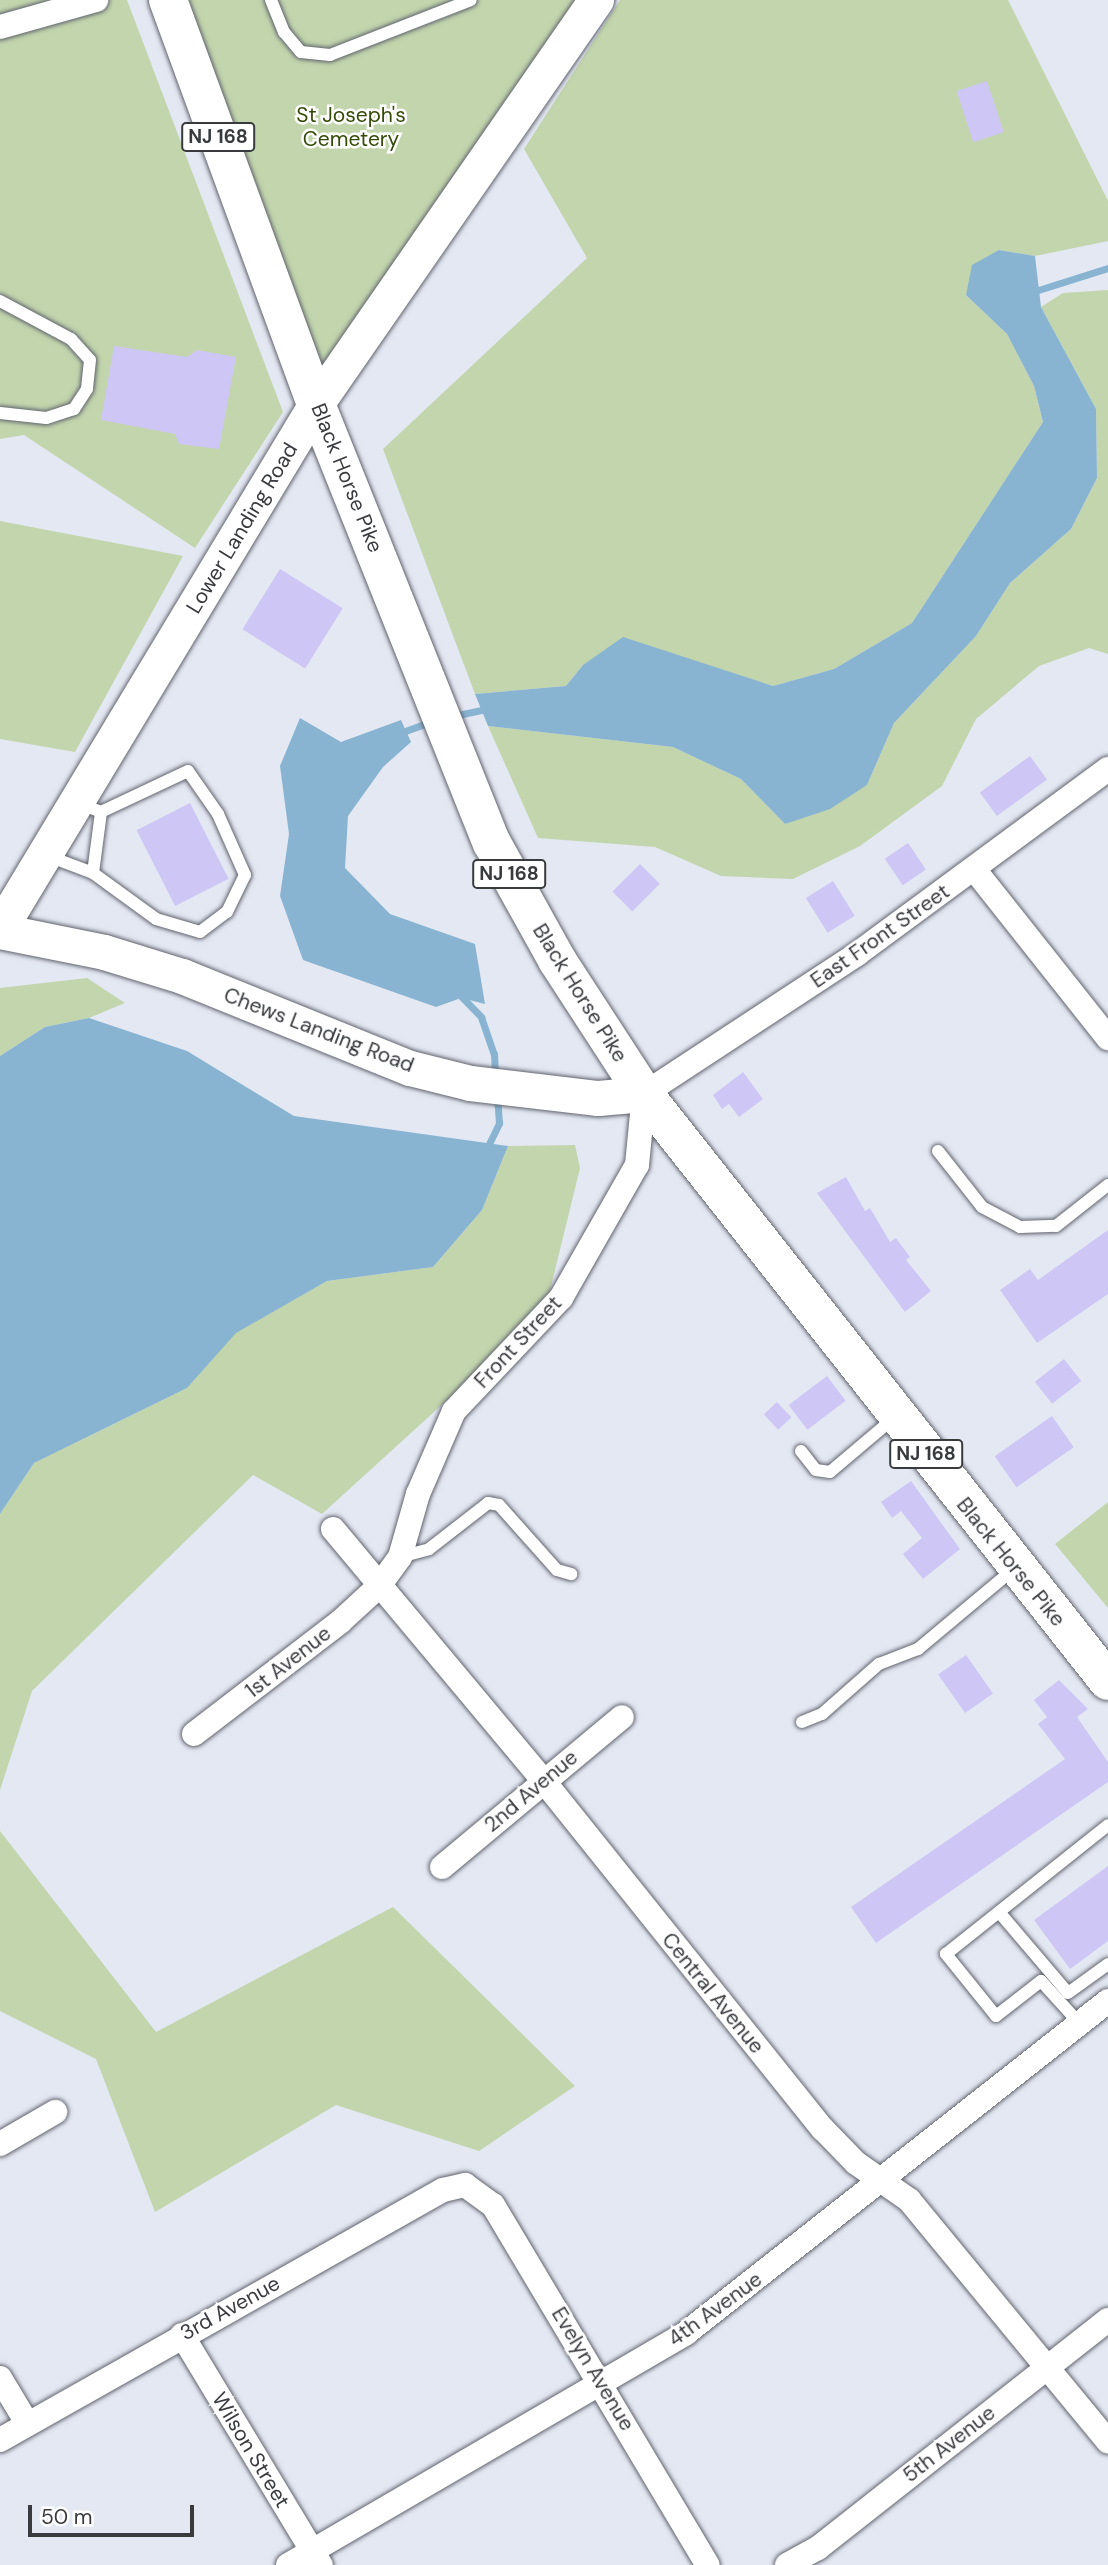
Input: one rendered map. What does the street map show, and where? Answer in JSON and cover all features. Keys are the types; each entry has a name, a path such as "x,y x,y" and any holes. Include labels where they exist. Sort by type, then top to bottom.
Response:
{"main road":[{"name":"Black Horse Pike","path":"167,0 316,404 431,684 492,844 531,914 645,1094 1015,1568 1108,1681"},
{"name":"Lower Landing Road","path":"0,929 45,854 89,807 316,404 596,0"},
{"name":"Chews Landing Road","path":"0,929 104,952 182,976 410,1068 470,1083 598,1098 645,1094"}],"street":[{"path":"0,27 96,0"},
{"name":"East Front Street","path":"645,1094 857,954 1108,769"},
{"path":"974,869 1108,1038"},
{"name":"Front Street","path":"379,1586 400,1557 418,1494 454,1411 561,1298 637,1165 645,1094"},
{"name":"Central Avenue","path":"334,1529 543,1780 823,2129 856,2163 885,2180 909,2200 1108,2441"},
{"name":"1st Avenue","path":"194,1734 341,1621 379,1586"},
{"name":"2nd Avenue","path":"442,1867 543,1780 622,1717"},
{"name":"4th Avenue","path":"288,2565 316,2558 686,2333 885,2180 1108,2001"},
{"path":"0,2144 55,2112"},
{"name":"Evelyn Avenue","path":"465,2185 477,2190 493,2205 603,2384 708,2565"},
{"name":"3rd Avenue","path":"0,2440 443,2190 465,2185"},
{"name":"5th Avenue","path":"787,2565 818,2548 1108,2320"},
{"name":"Wilson Street","path":"182,2335 316,2558"},
{"path":"0,2378 27,2423"}],"lane":[{"path":"271,0 284,32 301,52 330,55 465,1"},
{"path":"0,301 71,339 90,360 87,389 74,409 46,418 0,413"},
{"path":"45,854 93,873 156,919 201,932 227,912 245,875 218,814 188,771 89,807 93,873"},
{"path":"938,1151 982,1207 1020,1227 1056,1226 1108,1185"},
{"path":"801,1451 816,1470 830,1472 896,1416"},
{"path":"400,1557 429,1549 488,1503 499,1505 557,1570 571,1574"},
{"path":"802,1722 822,1714 879,1664 918,1649 1015,1568"},
{"path":"1046,1977 996,2016 946,1954 1108,1825"},
{"path":"999,1912 1080,2024"},
{"path":"1046,1977 1068,1993 1108,1964"}],"green space":[{"path":"0,0 127,0 283,412 195,548 24,435 0,439"},
{"name":"St Joseph's Cemetery","path":"168,0 596,0 316,404"},
{"path":"620,0 1008,0 1108,201 1108,241 1035,256 999,250 966,295 1007,334 1034,386 1043,422 912,623 834,669 773,686 724,672 583,665 566,686 475,694 383,449 587,258 524,149"},
{"path":"1108,290 1108,654 1089,648 1039,666 976,719 942,786 860,846 793,879 721,876 655,847 538,838 488,726 673,747 741,779 785,824 867,785 894,723 976,636 1010,583 1071,529 1097,478 1096,409 1041,307 1063,293"},
{"path":"0,521 183,556 75,752 0,739"},
{"path":"87,978 125,1003 89,1018 45,1027 0,1056 0,988"},
{"path":"575,1145 580,1168 545,1311 322,1514 253,1475 32,1691 0,1790 0,1514 34,1463 187,1388 235,1333 327,1281 433,1267 482,1210 508,1146"},
{"path":"1108,1502 1108,1608 1055,1544"},
{"path":"0,1831 156,2032 393,1907 575,2086 479,2151 336,2105 155,2212 96,2059 0,2011"}],"water":[{"path":"999,250 1035,256 1041,307 1096,409 1097,478 1071,529 1010,583 976,636 894,723 867,785 830,809 785,824 741,779 673,747 488,726 475,694 566,686 583,665 623,637 773,686 834,669 912,623 1043,422 1034,386 1007,334 966,295 972,265"},
{"path":"300,718 341,742 401,720 411,742 383,767 348,816 345,868 390,914 475,944 485,1004 461,998 436,1007 303,960 280,896 289,834 280,766"},
{"path":"89,1018 187,1051 294,1116 508,1146 482,1210 433,1267 327,1281 236,1333 187,1388 34,1463 0,1514 0,1056 45,1027"}],"building":[{"path":"987,81 1004,132 973,142 957,91"},
{"path":"114,346 187,357 197,350 236,357 219,449 179,444 175,434 101,420"},
{"path":"280,569 343,608 305,668 242,629"},
{"path":"1030,756 1047,779 997,816 980,792"},
{"path":"190,803 229,879 175,906 137,830"},
{"path":"908,843 926,870 903,885 885,859"},
{"path":"640,864 660,884 632,911 612,892"},
{"path":"833,881 855,916 828,933 806,898"},
{"path":"743,1072 763,1099 739,1117 729,1104 722,1109 713,1095"},
{"path":"846,1177 865,1211 870,1208 890,1242 896,1238 910,1257 906,1260 931,1291 905,1312 817,1193"},
{"path":"1108,1230 1108,1294 1037,1343 1000,1290 1030,1269 1038,1280"},
{"path":"1064,1359 1081,1381 1052,1404 1035,1382"},
{"path":"827,1376 846,1401 807,1430 789,1405"},
{"path":"777,1402 791,1417 778,1430 764,1414"},
{"path":"1052,1416 1074,1447 1016,1487 995,1456"},
{"path":"911,1481 960,1549 923,1579 903,1554 922,1538 901,1511 892,1518 881,1502"},
{"path":"966,1655 993,1694 965,1713 938,1675"},
{"path":"1059,1680 1088,1709 1077,1717 1108,1762 1108,1782 876,1943 851,1907 1065,1759 1038,1724 1047,1717 1034,1700"},
{"path":"1108,1866 1108,1941 1070,1969 1034,1920"}],"waterway":[{"path":"1032,292 1108,268"},
{"path":"453,716 490,708"},
{"path":"397,734 432,721"},
{"path":"459,994 481,1017 494,1054 495,1076"},
{"path":"486,1150 499,1123 497,1095"}]}
